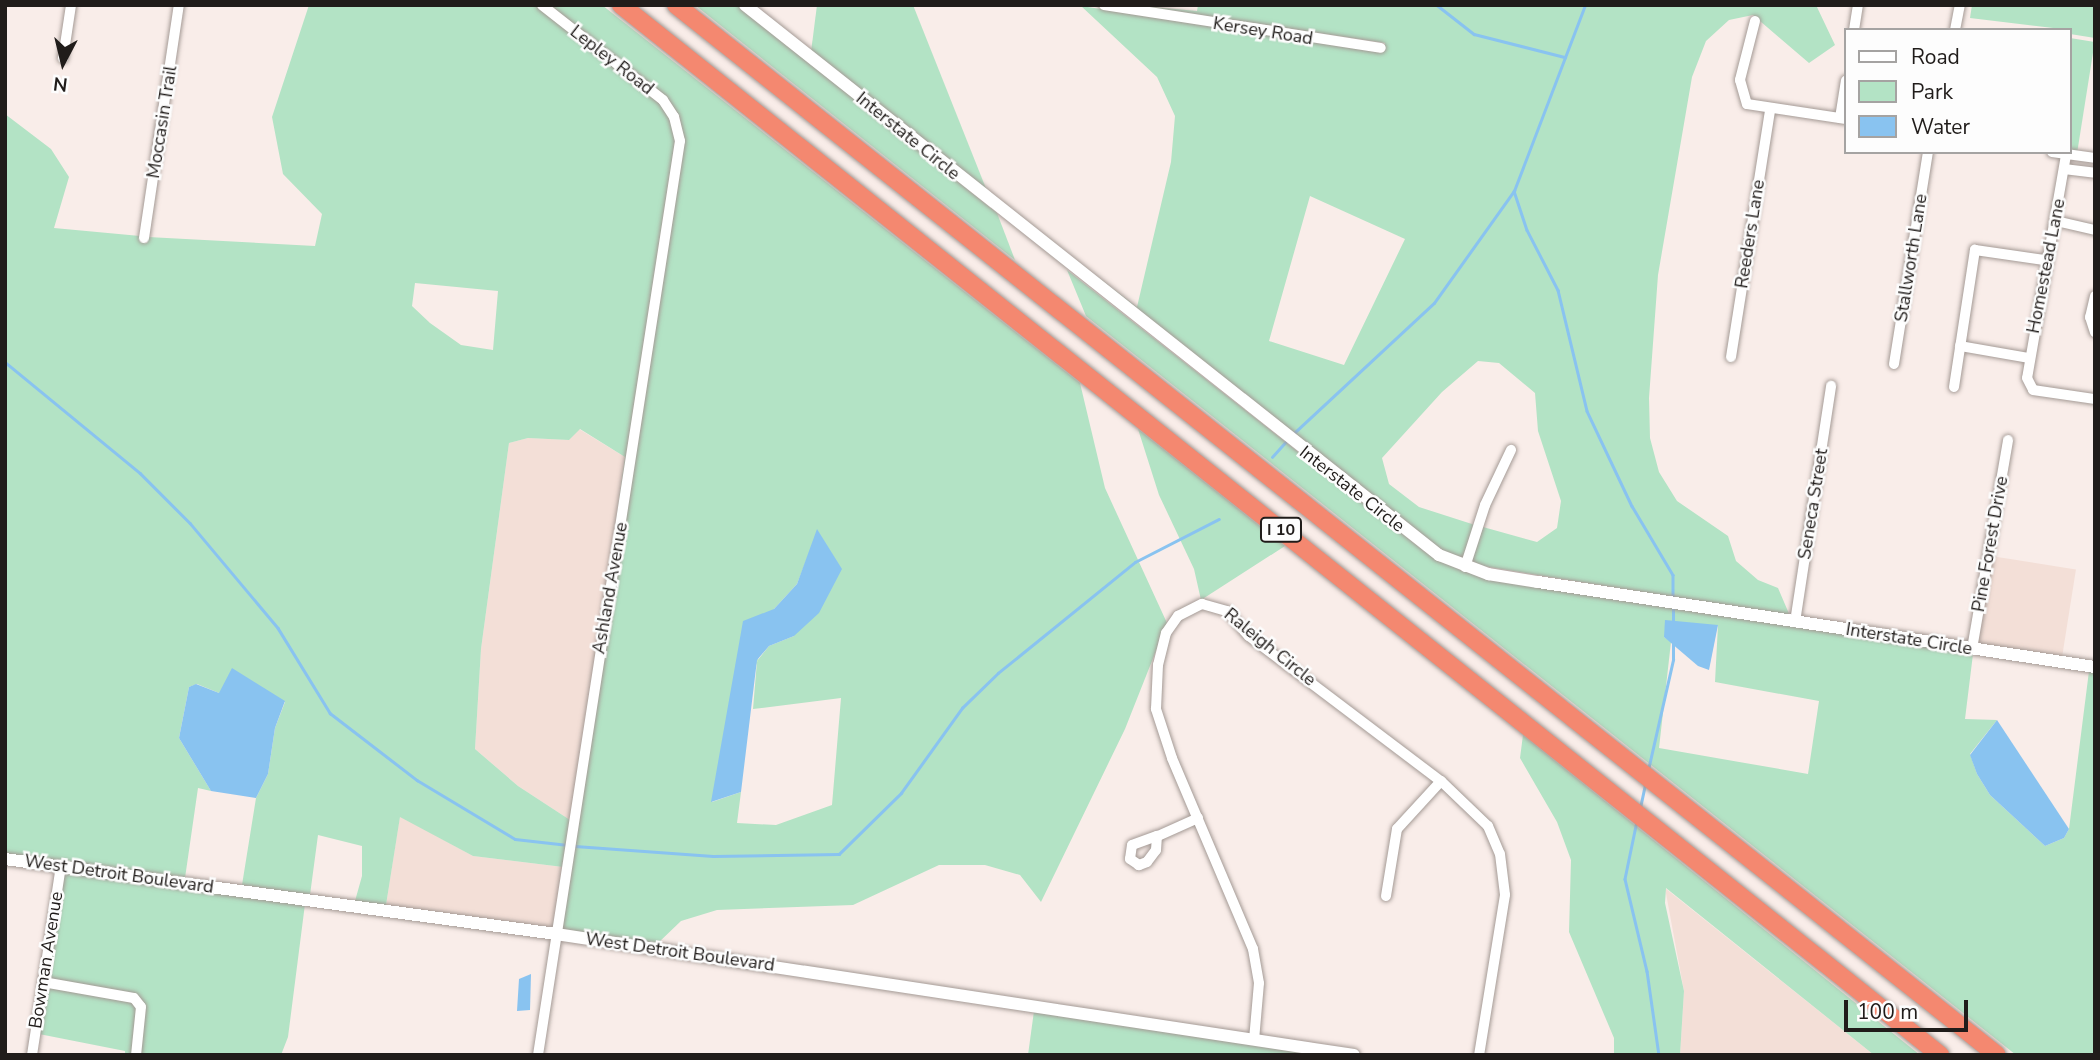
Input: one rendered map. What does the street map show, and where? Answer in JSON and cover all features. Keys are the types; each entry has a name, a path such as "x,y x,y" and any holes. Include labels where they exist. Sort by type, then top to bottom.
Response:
{"highway":[{"name":"I 10","path":"621,5 1940,1055"},
{"name":"I 10","path":"676,5 1997,1055"}],"street":[{"path":"63,58 71,5"},
{"name":"Moccasin Trail","path":"144,238 179,5"},
{"name":"Lepley Road","path":"542,5 663,100 676,121"},
{"name":"Interstate Circle","path":"745,5 1304,452 1426,547 1465,567 1795,622 2095,667"},
{"name":"Kersey Road","path":"1104,5 1381,48"},
{"path":"1854,28 1858,5"},
{"path":"1955,28 1960,5"},
{"path":"1755,21 1740,80 1747,104 1770,111 1843,119"},
{"name":"Reeders Lane","path":"1731,357 1770,111"},
{"name":"Ashland Avenue","path":"538,1055 676,169 680,141 676,121"},
{"name":"Stallworth Lane","path":"1894,364 1928,154"},
{"path":"2061,154 2095,158"},
{"name":"Homestead Lane","path":"2066,155 2050,256 2044,260 2027,378 2033,390 2095,399"},
{"path":"2064,169 2095,173"},
{"path":"2056,221 2095,230"},
{"path":"1954,387 1975,250 2044,260"},
{"path":"2095,296 2090,317 2095,332"},
{"path":"1960,346 2029,358"},
{"name":"Seneca Street","path":"1795,622 1831,386"},
{"name":"Pine Forest Drive","path":"1972,649 2008,440"},
{"path":"1465,567 1485,505 1511,450"},
{"name":"Raleigh Circle","path":"1254,1040 1259,983 1253,949 1158,721 1156,685 1162,643 1171,624 1186,609 1202,604 1227,611 1250,636 1441,781 1488,825 1503,867 1504,909 1479,1055"},
{"path":"1386,896 1397,829 1441,781"},
{"path":"1158,836 1198,818"},
{"name":"West Detroit Boulevard","path":"5,859 556,934 1354,1055"},
{"name":"Bowman Avenue","path":"32,1055 61,866"},
{"path":"43,982 134,998 141,1007 136,1055"}],"shaded area":[{"path":"579,429 625,457 570,820 518,786 475,749 481,649 509,443 528,438 569,440"},
{"path":"1991,556 2076,569 2062,657 1977,644"},
{"path":"400,816 473,856 563,867 553,928 386,905"},
{"path":"1665,888 1874,1055 1680,1055 1684,991"}],"green space":[{"path":"309,5 535,5 660,104 671,120 675,141 613,543 625,457 580,429 569,440 528,438 509,443 481,649 475,749 518,786 570,820 563,867 473,856 400,817 386,905 355,901 362,876 362,846 318,835 310,895 242,885 256,798 268,774 275,728 285,702 219,693 197,684 189,687 179,738 211,791 198,788 185,878 5,854 5,114 51,149 69,177 54,228 140,236 140,242 147,243 148,237 315,246 322,214 283,174 272,117","holes":["415,283 498,291 493,350 461,345 412,306"]},
{"path":"550,5 602,5 1080,383 1105,488 1167,623 1125,729 1041,902 1020,875 985,865 939,865 853,905 717,910 681,921 657,944 561,929 684,141 679,115 665,96","holes":["818,530 794,636 769,646 757,660 774,609 797,584","757,662 753,709 841,698 832,805 776,825 737,823 741,792 712,802"]},
{"path":"695,5 737,5 997,213 1015,260"},
{"path":"817,5 913,5 989,196 811,52"},
{"path":"1132,5 1197,11 1198,5 1816,5 1835,45 1809,63 1753,15 1729,20 1706,41 1692,77 1658,275 1649,398 1650,438 1659,472 1677,501 1728,536 1736,561 1758,580 1778,588 1790,616 1471,564 1483,527 1537,542 1557,528 1561,501 1538,431 1535,393 1499,363 1478,361 1442,392 1382,458 1389,484 1419,507 1475,525 1463,561 1440,550 1057,246 1137,307 1171,162 1175,116 1157,77 1081,6 1384,52 1385,43","holes":["1310,196 1405,239 1344,365 1269,341"]},
{"path":"1972,5 2093,5 2095,38 2072,34 2072,28 1970,18"},
{"path":"2072,38 2095,42 2077,153 2072,152"},
{"path":"1067,270 1424,551 1460,570 1487,578 1973,654 1965,719 1997,720 1970,754 1977,774 1990,795 2045,846 2064,838 2069,829 2089,671 2095,672 2095,1055 2016,1055 1086,316","holes":["1718,625 1715,682 1819,701 1808,774 1659,748 1671,642 1664,637"]},
{"path":"1138,429 1285,546 1201,600 1194,569 1159,495"},
{"path":"1523,735 1920,1055 1874,1055 1666,888 1665,903 1684,991 1680,1055 1614,1055 1614,1038 1569,932 1571,860 1557,822 1520,758"},
{"path":"65,871 305,904 288,1037 281,1055 125,1055 125,1051 39,1034"},
{"path":"1034,1011 1322,1055 1028,1055"}],"water":[{"path":"817,529 842,569 819,613 794,636 769,646 757,660 741,792 711,802 743,621 774,609 797,584"},
{"path":"1665,620 1718,625 1709,670 1698,666 1664,637"},
{"path":"232,668 285,701 275,728 268,774 256,798 211,791 179,738 189,687 196,684 219,693"},
{"path":"1997,720 2069,829 2064,838 2045,846 1990,795 1977,774 1970,755"},
{"path":"531,974 530,1010 517,1011 519,979"}],"waterway":[{"path":"1437,5 1474,34 1565,57"},
{"path":"1293,434 1434,303 1514,191 1585,5"},
{"path":"1514,191 1527,230 1558,290 1587,411 1632,506 1673,575 1673,598"},
{"path":"5,362 140,473 190,523 278,628 330,713 417,780 515,839 568,845"},
{"path":"1272,457 1288,439"},
{"path":"575,846 713,856 839,854 901,793 962,708 998,673 1135,562 1219,519"},
{"path":"1673,608 1673,622"},
{"path":"1648,770 1673,660 1673,640"},
{"path":"1640,808 1645,784"},
{"path":"1637,821 1625,879 1647,971 1659,1055"}]}
